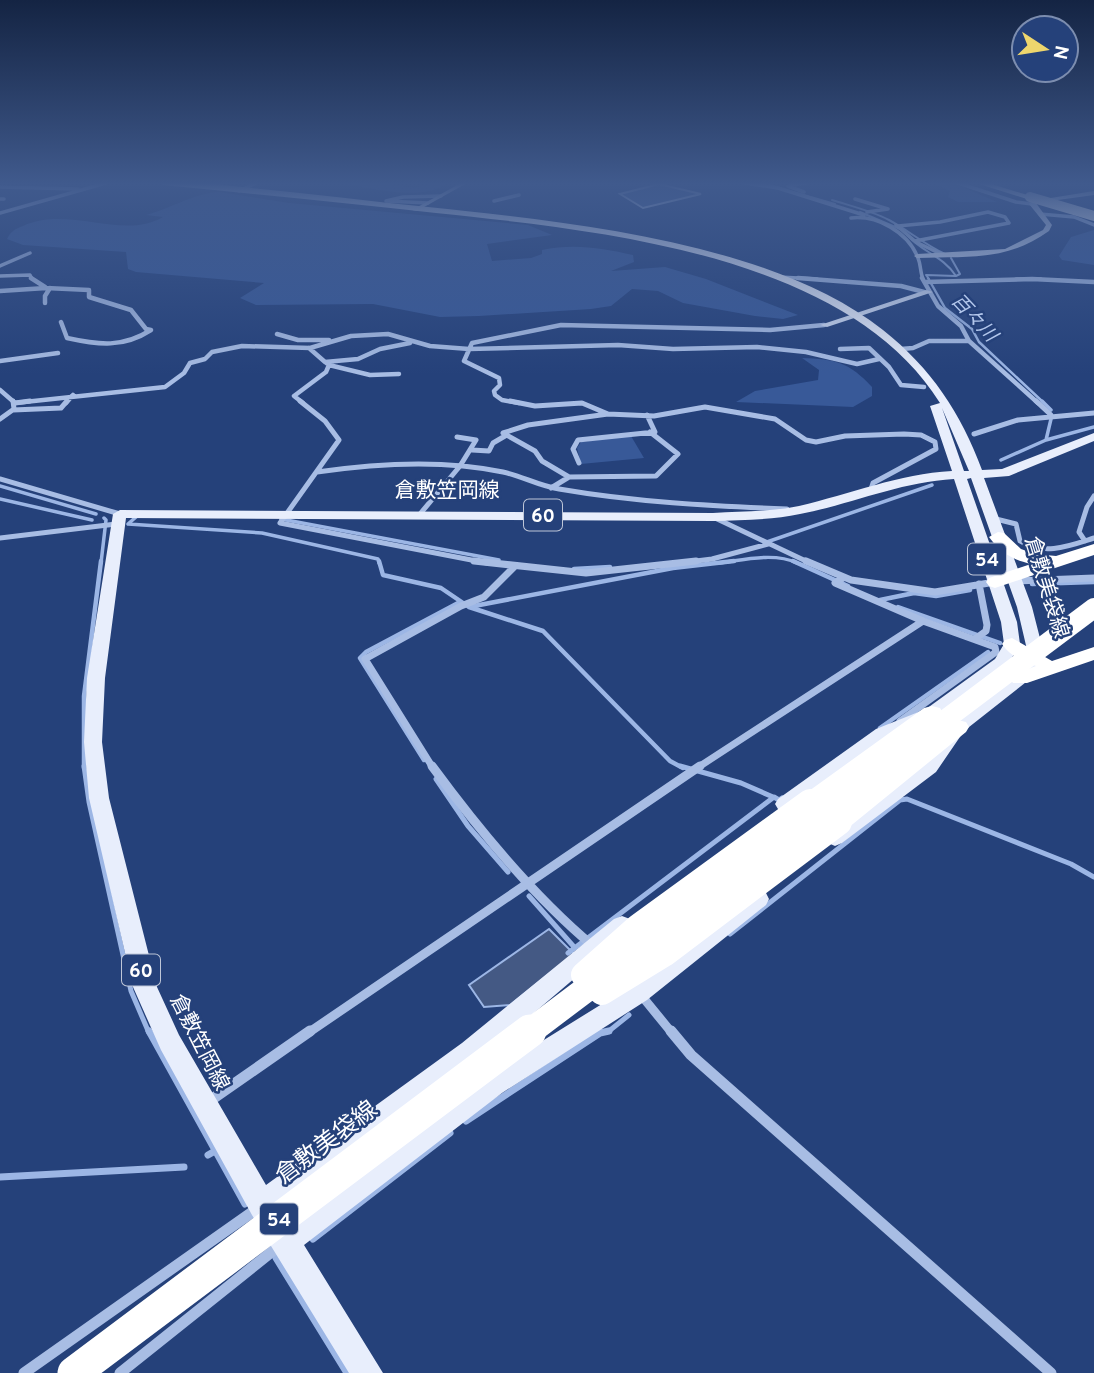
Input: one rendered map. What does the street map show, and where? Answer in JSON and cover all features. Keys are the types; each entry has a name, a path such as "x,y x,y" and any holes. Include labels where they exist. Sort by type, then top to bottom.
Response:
{"highway":[{"path":"998,537 1013,552 1027,558 1060,559"},
{"path":"1000,581 1060,559 1089,545"},
{"path":"484,1066 1094,608"},
{"path":"1012,644 1035,660 1066,663"},
{"path":"1020,679 1094,653"},
{"name":"54","path":"484,1066 638,926 932,713"},
{"name":"54","path":"484,1066 664,954 958,727"},
{"name":"倉敷美袋線","path":"74,1373 484,1066"}],"main road":[{"path":"664,247 689,252 777,282 849,316 891,350 924,387 941,416 961,475 977,476 1015,470 1094,438"},
{"path":"676,247 776,277 849,316 901,349 925,374 948,407 977,476"},
{"name":"倉敷美袋線","path":"961,475 1000,581 1012,644"},
{"name":"倉敷笠岡線","path":"367,1373 262,1205 170,1042 145,987 99,798 93,742 96,678 112,522 420,514 713,517 800,510 871,489 936,476 961,475"},
{"name":"倉敷美袋線","path":"285,1241 493,1085 639,993 929,766 958,727 1020,679 1035,660 1034,640 1000,581 998,537 977,476"},
{"name":"54","path":"932,713 1002,662 1012,644"},
{"path":"262,1205 471,1051 588,942 635,913 883,733 932,713"}],"street":[{"path":"915,247 927,282 926,292"},
{"path":"925,247 941,255"},
{"path":"918,256 1007,251 1015,247"},
{"path":"0,266 30,253"},
{"path":"0,276 30,275 33,281 48,288"},
{"path":"776,277 811,277 865,285 908,286 926,292 942,311 966,328 969,341 1051,415"},
{"path":"927,282 1032,279 1094,282"},
{"path":"27,288 33,281"},
{"path":"0,291 27,288 89,290 89,297 129,309 146,329 151,330 135,342 103,346 66,338 61,322"},
{"path":"45,303 48,288"},
{"path":"608,414 582,403 535,406 502,400 495,396 494,391 500,384 499,378 493,373 467,366 464,361 472,342 561,325 784,330 824,325 926,292"},
{"path":"277,334 305,341 388,334 411,343 469,349 618,345 673,349 757,347 806,352 857,364 879,359"},
{"path":"0,390 15,403 164,387 184,373 190,363 228,348 309,348 344,338"},
{"path":"901,349 913,348 929,341 969,341"},
{"path":"327,364 358,359 380,349 411,343"},
{"path":"309,348 327,364 370,375 399,374"},
{"path":"841,349 869,348 889,367 901,385 924,387"},
{"path":"0,361 58,353"},
{"path":"327,364 326,372 294,396 317,412 338,437 336,447 283,517 513,565 559,572 712,559 768,544"},
{"path":"0,419 13,410 61,408 73,396"},
{"path":"13,410 15,403"},
{"path":"505,436 503,433 520,425 608,414 647,415 705,407 760,414 786,425 806,440 816,442 856,435 904,434 921,435 935,442 936,449 928,456 873,483 871,489"},
{"path":"974,434 991,426 1051,415 1094,413"},
{"path":"579,463 573,449 578,440 656,430 647,415"},
{"path":"505,436 535,451 542,461 569,477 619,478 656,476 678,454 650,432"},
{"path":"472,450 489,451 493,443 505,436"},
{"path":"420,514 460,466 476,440 457,437"},
{"path":"316,472 368,466 460,466 505,472 551,488 654,501 800,510"},
{"path":"551,488 569,477"},
{"path":"0,479 112,522"},
{"path":"1089,545 1079,532 1087,506 1094,496"},
{"path":"713,517 840,580 935,592 1000,581 1094,578"},
{"path":"991,518 1016,524 1020,541 1034,548 1057,549 1089,545 1094,538"},
{"path":"0,538 112,522"},
{"path":"513,565 495,590 484,597 465,604 365,659 433,768 525,881 639,993 691,1055 1051,1373"},
{"path":"840,580 835,583 923,621 978,638 995,647 996,652 883,733"},
{"path":"978,638 986,631 1000,581"},
{"path":"205,1104 525,881 691,770 923,621"},
{"path":"24,1373 262,1205"},
{"path":"120,1373 285,1241"}],"shaded area":[{"path":"54,247 488,247 492,261 531,258 542,254 542,250 589,247 633,255 634,262 611,271 665,267 706,279 798,315 783,319 755,316 683,303 658,291 632,289 611,306 479,316 440,317 373,304 256,305 240,298 264,283 136,272 128,269 126,252"},
{"path":"1065,247 1094,247 1094,265 1062,260 1059,256"},
{"path":"802,358 841,363 872,387 872,396 853,407 736,402 755,391 818,380 819,370"},
{"path":"631,436 644,458 581,464 577,448 581,442"},
{"path":"549,929 574,954 510,1005 484,1007 469,985"}],"waterway":[{"name":"百々川","path":"921,247 945,264 956,276"},
{"name":"百々川","path":"932,247 945,254"},
{"path":"951,258 960,274 956,276"},
{"name":"百々川","path":"929,279 926,275 956,276"},
{"name":"百々川","path":"928,278 945,308 972,329 979,342 1044,403"},
{"name":"百々川","path":"1044,403 1051,410"},
{"name":"百々川","path":"1046,440 1051,419"},
{"path":"1046,440 1094,427"},
{"path":"1001,460 1046,440"},
{"path":"764,543 932,485"},
{"path":"0,486 96,514"},
{"path":"0,499 92,520"},
{"path":"136,517 128,524 262,533 378,559 379,563"},
{"path":"101,563 106,520 104,518"},
{"path":"281,519 499,560"},
{"path":"731,561 769,557 797,563"},
{"path":"84,766 84,696 101,561"},
{"path":"379,561 383,575 441,588 469,607"},
{"path":"469,607 673,568 731,561"},
{"path":"719,563 731,561"},
{"path":"793,561 848,586"},
{"path":"574,569 610,567"},
{"path":"1032,584 1094,582"},
{"path":"880,600 914,593 936,596 970,590"},
{"path":"424,760 360,658 366,652 460,602"},
{"path":"469,607 543,631 670,761 683,768"},
{"path":"898,607 1000,643"},
{"path":"880,728 988,652"},
{"path":"84,766 89,802 131,991 149,1033"},
{"path":"680,766 741,783 773,797"},
{"path":"436,779 468,826 508,872"},
{"path":"575,948 774,797 779,800 782,798"},
{"path":"730,934 900,800 907,799 1071,864 1094,877"},
{"path":"529,896 575,948"},
{"path":"568,953 575,948"},
{"path":"609,1031 629,1015"},
{"path":"149,1031 245,1204"},
{"path":"466,1121 600,1033 609,1031"},
{"path":"601,1033 609,1031"},
{"path":"313,1239 450,1133"},
{"path":"208,1155 215,1151"},
{"path":"0,1177 184,1167"},
{"path":"276,1258 347,1373"}]}
